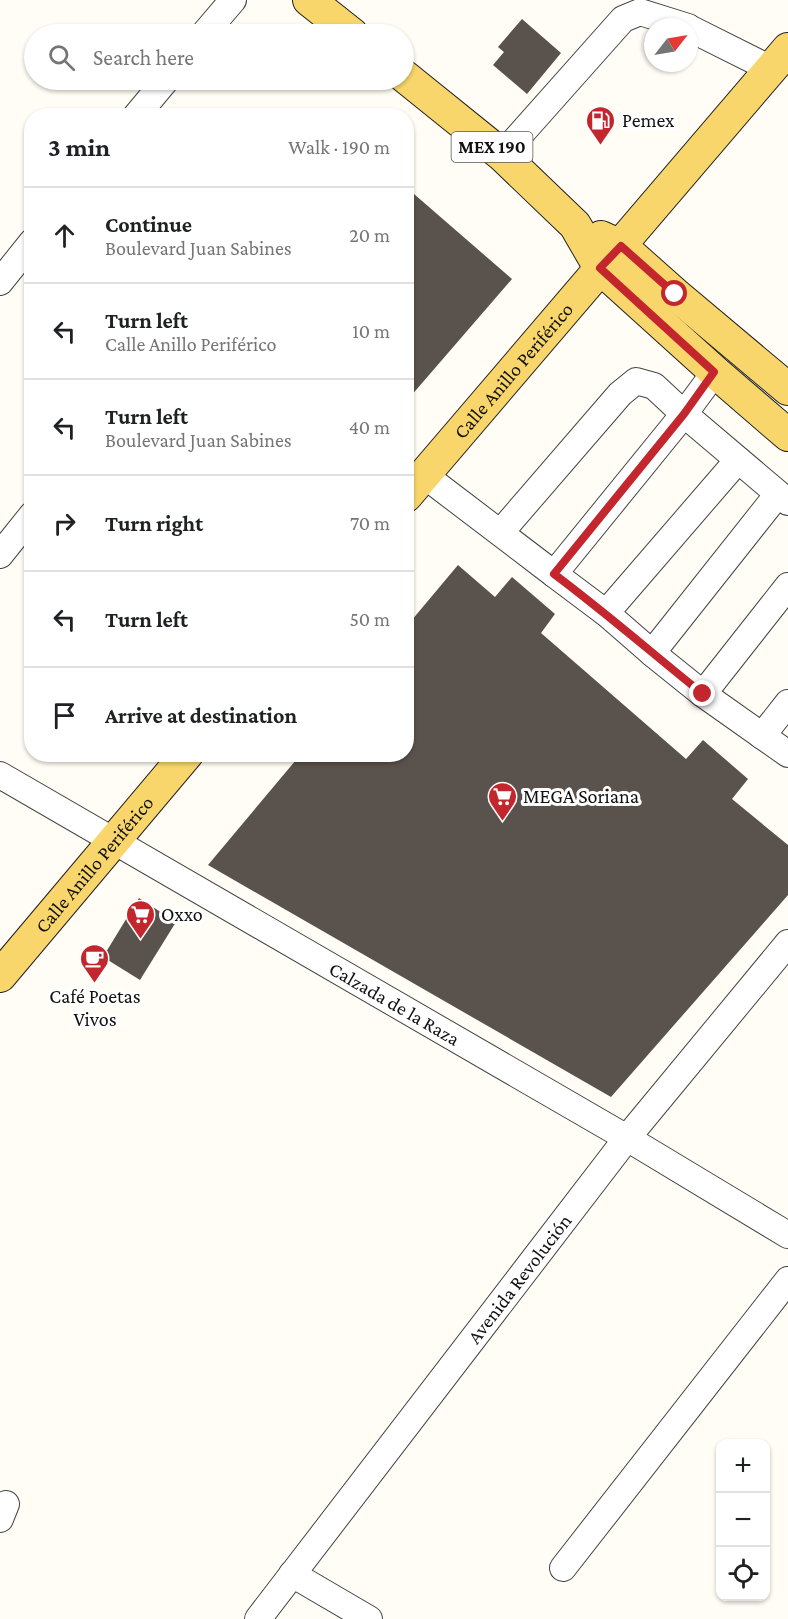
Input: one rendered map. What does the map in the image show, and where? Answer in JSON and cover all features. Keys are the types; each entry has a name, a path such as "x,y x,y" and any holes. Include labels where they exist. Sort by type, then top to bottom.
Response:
{"main road":[{"path":"309,0 339,24"},
{"name":"Calle Anillo Periférico","path":"415,486 779,59"},
{"name":"MEX 190","path":"414,84 502,155 610,257 714,372 788,435"},
{"name":"MEX 190","path":"610,257 675,294 788,389"},
{"name":"Calle Anillo Periférico","path":"0,976 180,762"}],"street":[{"path":"213,24 233,0"},
{"path":"502,155 623,19 639,12 659,18"},
{"path":"698,31 779,59"},
{"path":"143,108 158,90"},
{"path":"0,282 24,252"},
{"path":"554,574 684,414 714,372"},
{"path":"500,533 620,394 636,381 654,386 783,498 652,653"},
{"path":"606,613 738,460"},
{"path":"415,486 500,533 606,613 703,694 788,754"},
{"path":"0,555 24,525"},
{"path":"703,694 788,586"},
{"path":"762,736 788,703"},
{"name":"Calzada de la Raza","path":"0,775 627,1138 788,1235"},
{"name":"Avenida Revolución","path":"258,1619 627,1138 788,943"},
{"path":"563,1568 788,1280"},
{"path":"292,1574 369,1619"}],"building":[{"path":"522,19 561,53 527,94 493,65 504,52 498,47"},
{"path":"414,194 512,279 414,392"},
{"name":"MEGA Soriana","path":"458,565 495,597 512,577 555,614 541,633 686,759 703,740 748,779 732,799 788,845 788,895 611,1097 208,865 294,762 414,762 414,617"},
{"name":"Oxxo","path":"139,898 176,922 140,980 103,957"}],"place":[{"name":"Pemex","path":"601,146"},
{"name":"MEGA Soriana","path":"502,822"},
{"name":"Oxxo","path":"140,940"},
{"name":"Café Poetas Vivos","path":"95,984"}],"route":[{"path":"675,294 621,246 600,268 714,372 684,414 554,574 606,613 703,694"}]}
